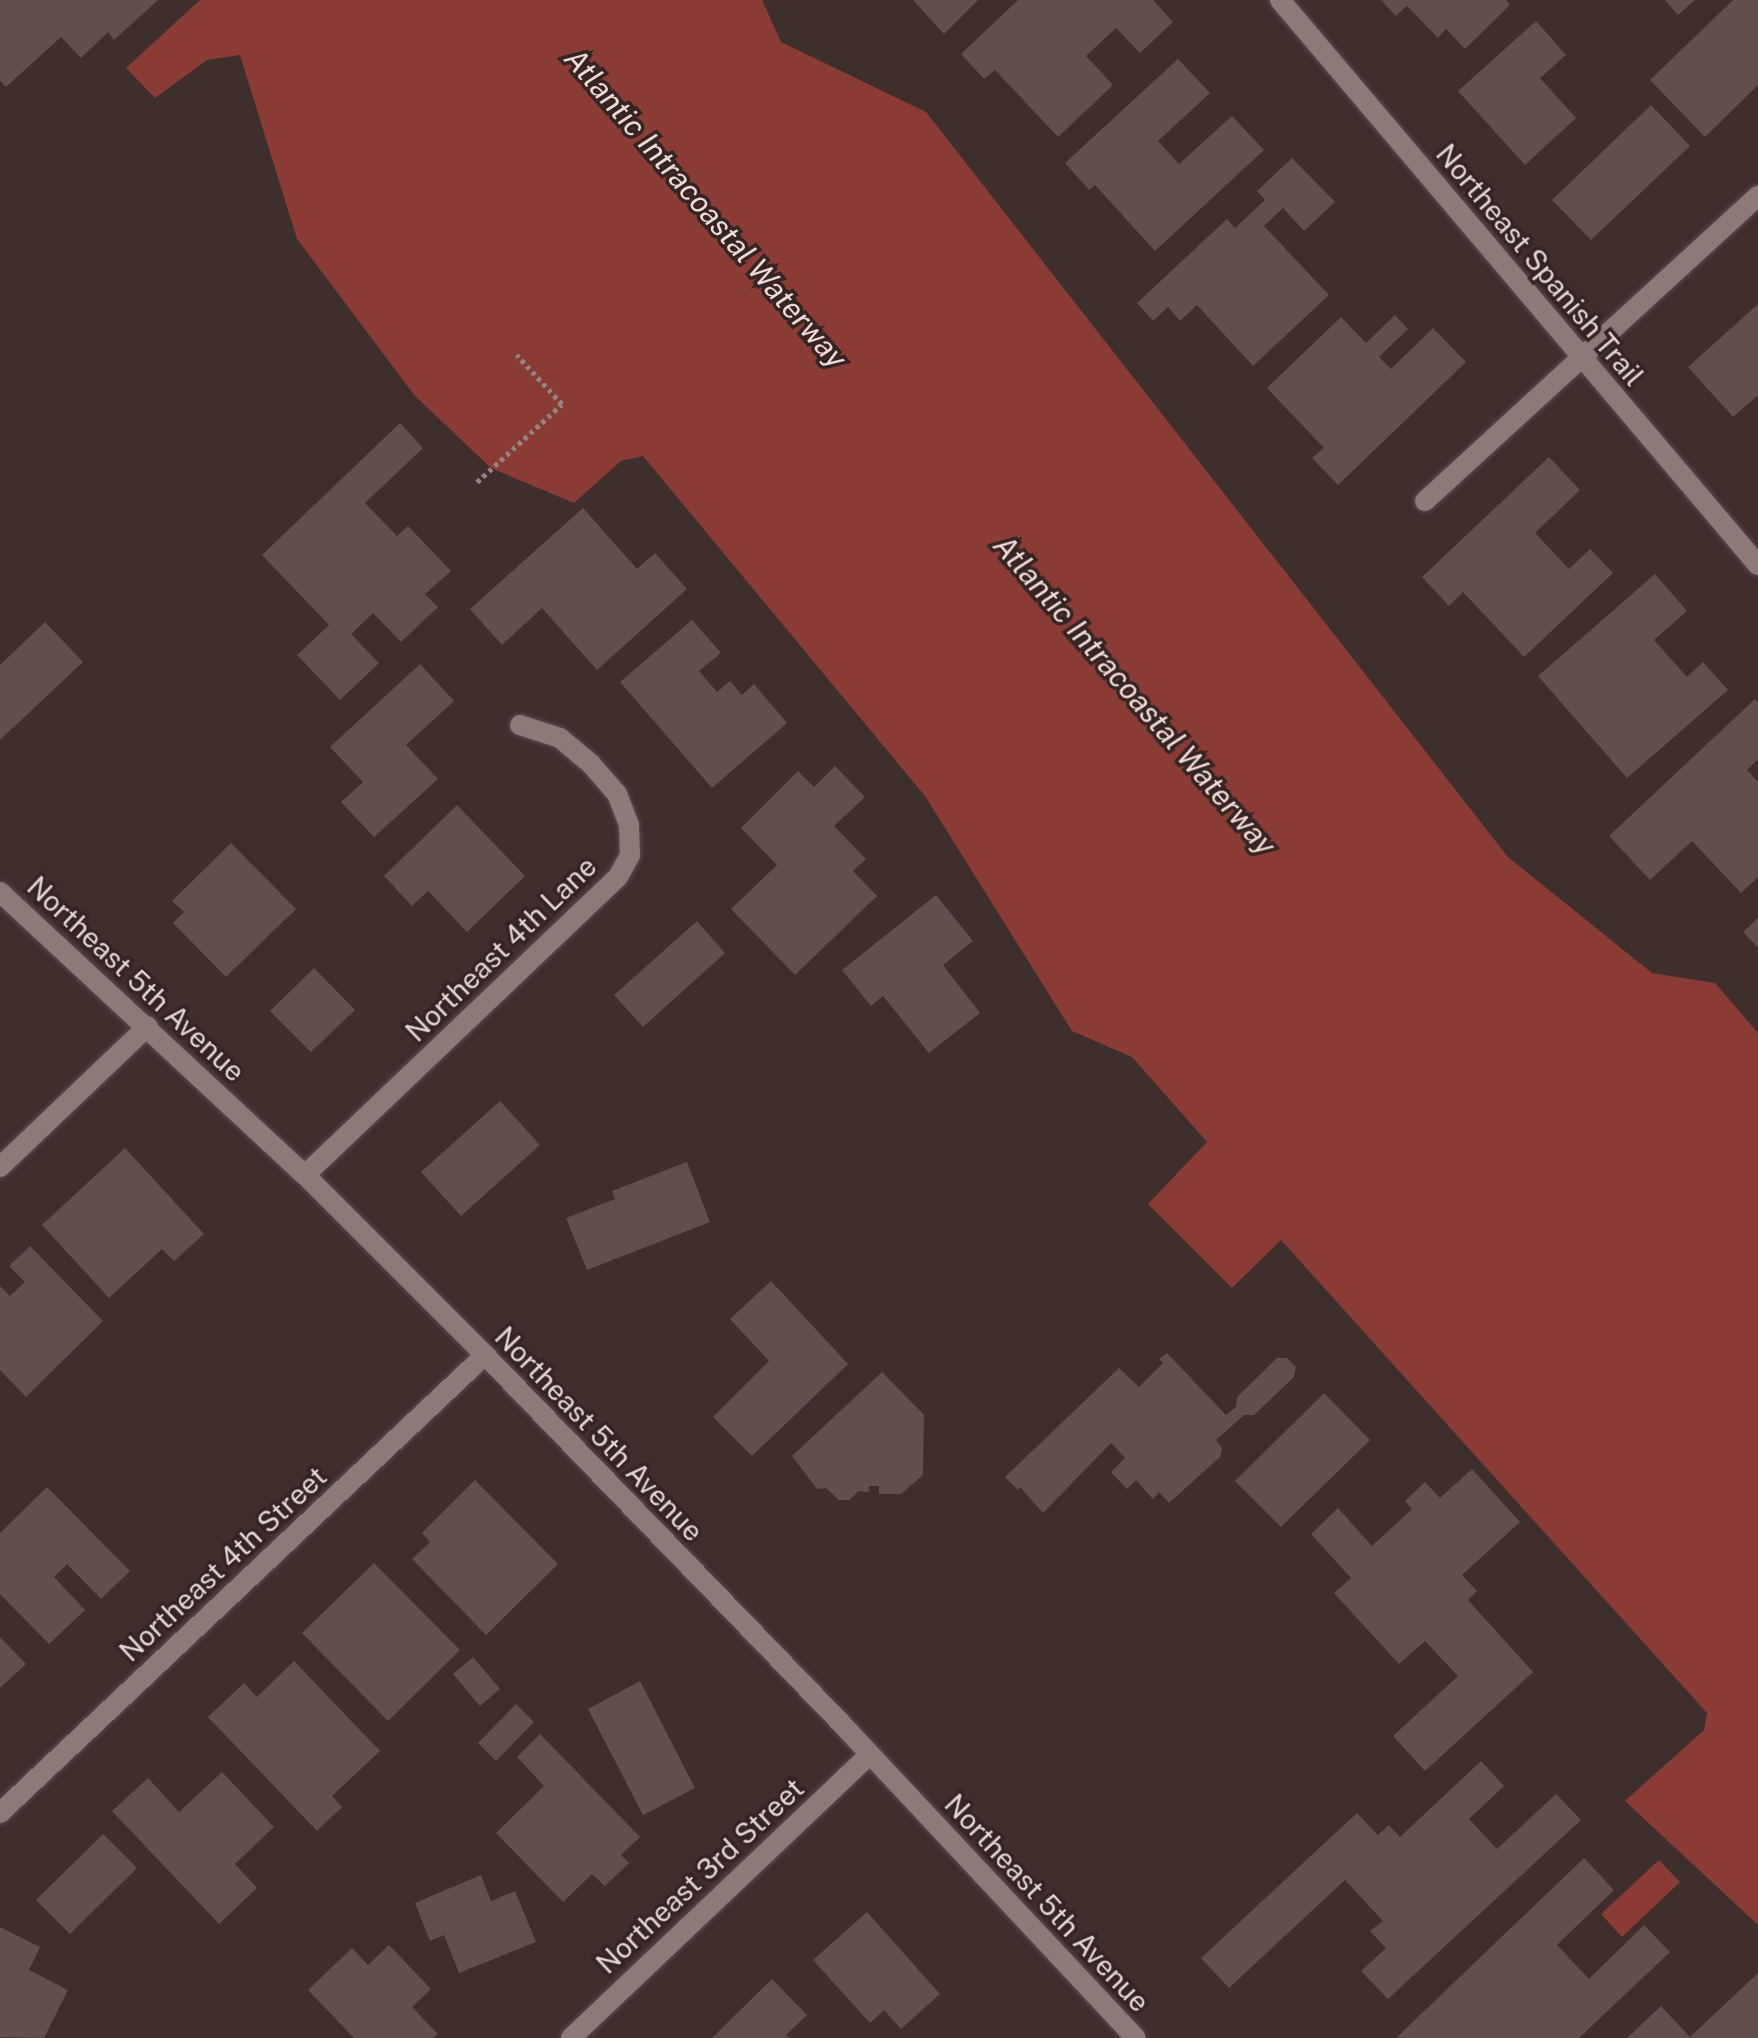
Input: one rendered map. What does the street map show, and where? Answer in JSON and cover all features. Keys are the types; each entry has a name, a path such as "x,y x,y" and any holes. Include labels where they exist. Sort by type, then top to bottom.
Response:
{"street":[{"name":"Northeast Spanish Trail","path":"1280,0 1758,565"},
{"path":"1425,501 1758,196"},
{"name":"Northeast 4th Lane","path":"305,1175 618,877 630,855 629,825 617,794 591,764 560,738 520,725"},
{"name":"Northeast 5th Avenue","path":"0,892 148,1026 305,1175 485,1355 1136,2038"},
{"path":"0,1167 148,1026"},
{"name":"Northeast 4th Street","path":"0,1813 485,1355"},
{"name":"Northeast 3rd Street","path":"571,2038 869,1755"}],"path":[{"path":"477,482 562,404 517,355"}],"water":[{"name":"Atlantic Intracoastal Waterway","path":"200,0 762,0 781,42 926,112 1508,857 1652,973 1715,983 1758,1033 1758,1925 1625,1801 1704,1730 1707,1713 1281,1240 1232,1288 1148,1204 1207,1142 1132,1057 1072,1031 925,796 643,456 621,461 574,503 491,468 415,396 297,239 240,55 207,60 155,98 126,68"},
{"path":"1659,1860 1680,1882 1622,1937 1601,1914"}],"building":[{"path":"0,0 158,0 114,40 108,32 81,58 61,37 6,87 0,81"},
{"path":"913,0 978,0 944,34"},
{"path":"1018,0 1153,0 1173,22 1140,53 1116,28 1086,56 1113,85 1058,137 995,70 984,79 961,54"},
{"path":"1381,0 1506,0 1510,5 1465,49 1446,29 1438,38 1407,6 1396,16"},
{"path":"1665,0 1695,0 1678,15"},
{"path":"1733,0 1758,0 1758,85 1705,137 1650,80"},
{"path":"1536,21 1566,55 1540,78 1576,118 1525,165 1458,91"},
{"path":"1178,59 1210,93 1158,141 1179,164 1232,116 1264,150 1155,251 1095,185 1089,190 1065,163"},
{"path":"1651,105 1690,146 1591,240 1552,200"},
{"path":"1292,158 1335,202 1304,231 1283,208 1264,226 1329,295 1253,366 1197,305 1180,321 1168,307 1153,321 1137,303 1227,219 1235,228 1265,200 1257,191"},
{"path":"1758,304 1758,395 1733,417 1688,367"},
{"path":"1395,315 1408,329 1379,357 1391,369 1433,328 1466,362 1338,485 1312,458 1324,448 1267,388 1341,317 1366,343"},
{"path":"400,423 423,448 365,503 397,536 408,526 451,571 425,594 438,607 401,642 373,613 351,634 379,663 340,700 297,655 329,625 262,555"},
{"path":"1549,457 1580,490 1535,533 1569,569 1590,549 1613,573 1524,657 1463,592 1449,606 1422,577"},
{"path":"583,508 637,569 655,553 687,589 597,670 542,608 502,645 470,609"},
{"path":"1655,574 1687,611 1654,640 1687,677 1703,662 1728,690 1627,778 1538,676"},
{"path":"692,620 721,653 699,671 717,692 730,681 742,695 754,684 787,723 712,788 620,682"},
{"path":"45,622 83,662 0,740 0,665"},
{"path":"420,664 454,701 406,745 438,779 374,837 341,802 363,782 330,747"},
{"path":"1755,699 1758,702 1758,759 1747,770 1758,782 1758,877 1741,893 1692,841 1650,880 1609,836"},
{"path":"835,766 865,797 834,826 866,859 853,871 877,896 795,975 731,909 777,865 741,828 798,771 814,787"},
{"path":"457,805 525,876 467,932 428,891 412,906 384,876"},
{"path":"231,843 296,909 226,977 173,923 184,912 172,901"},
{"path":"936,895 973,941 943,965 980,1013 929,1053 883,996 871,1006 842,970"},
{"path":"1758,918 1758,948 1743,932"},
{"path":"697,921 725,953 643,1027 614,995"},
{"path":"314,968 355,1010 311,1052 270,1011"},
{"path":"500,1101 540,1145 461,1216 421,1172"},
{"path":"125,1148 204,1234 174,1261 162,1249 109,1298 42,1225"},
{"path":"687,1162 710,1222 587,1270 566,1218 615,1199 612,1191"},
{"path":"30,1246 103,1321 26,1397 0,1370 0,1286 10,1296 25,1282 9,1266"},
{"path":"771,1281 848,1364 752,1456 713,1417 769,1361 730,1319"},
{"path":"1167,1353 1226,1415 1236,1407 1237,1397 1277,1358 1287,1358 1296,1367 1294,1377 1254,1415 1244,1415 1216,1440 1222,1448 1220,1457 1169,1503 1159,1492 1153,1499 1136,1480 1127,1489 1111,1472 1125,1458 1111,1443 1043,1513 1020,1487 1018,1490 1005,1477 1119,1368 1139,1387 1163,1363 1159,1359"},
{"path":"882,1372 924,1415 923,1475 901,1494 879,1494 879,1486 869,1486 869,1492 859,1491 849,1500 839,1500 826,1488 817,1489 792,1456"},
{"path":"1324,1393 1370,1440 1281,1527 1235,1481"},
{"path":"1472,1469 1520,1522 1462,1575 1477,1591 1468,1600 1533,1672 1425,1771 1393,1736 1458,1676 1425,1641 1399,1664 1334,1593 1351,1578 1311,1534 1338,1508 1372,1546 1412,1509 1405,1501 1425,1482 1440,1498"},
{"path":"475,1480 558,1564 486,1635 412,1559 430,1542 422,1533"},
{"path":"47,1487 130,1571 101,1599 67,1564 54,1577 85,1610 49,1644 0,1594 0,1533"},
{"path":"374,1563 460,1650 388,1721 302,1633"},
{"path":"0,1637 26,1664 0,1688"},
{"path":"473,1657 500,1689 480,1706 453,1674"},
{"path":"294,1661 380,1751 332,1796 342,1807 317,1831 208,1717 244,1683 257,1697"},
{"path":"640,1681 695,1788 643,1815 588,1709"},
{"path":"516,1704 534,1722 496,1761 478,1743"},
{"path":"540,1734 640,1837 621,1855 629,1863 605,1886 592,1874 563,1902 496,1833 544,1786 517,1757"},
{"path":"1481,1761 1504,1786 1469,1819 1497,1849 1556,1794 1581,1820 1388,1999 1361,1971 1386,1948 1370,1931 1383,1921 1345,1880 1229,1988 1201,1958 1357,1813 1378,1835 1389,1825 1400,1837"},
{"path":"222,1772 274,1827 235,1864 257,1888 219,1924 112,1811 148,1778 179,1812"},
{"path":"103,1834 137,1868 70,1934 36,1900"},
{"path":"1584,1858 1614,1890 1557,1945 1589,1979 1644,1925 1670,1952 1579,2038 1396,2038"},
{"path":"481,1875 491,1901 515,1891 536,1942 459,1973 444,1935 430,1941 415,1903"},
{"path":"867,1912 940,1994 901,2029 884,2010 870,2023 813,1960"},
{"path":"0,1927 40,1947 29,1970 68,1990 44,2038 0,2037"},
{"path":"389,1945 431,1989 412,2007 438,2034 433,2038 354,2038 308,1990 352,1948 368,1965"},
{"path":"1758,1973 1758,2038 1627,2038 1661,2006 1690,2037"},
{"path":"772,1979 807,2015 786,2035 789,2038 712,2038"}]}
